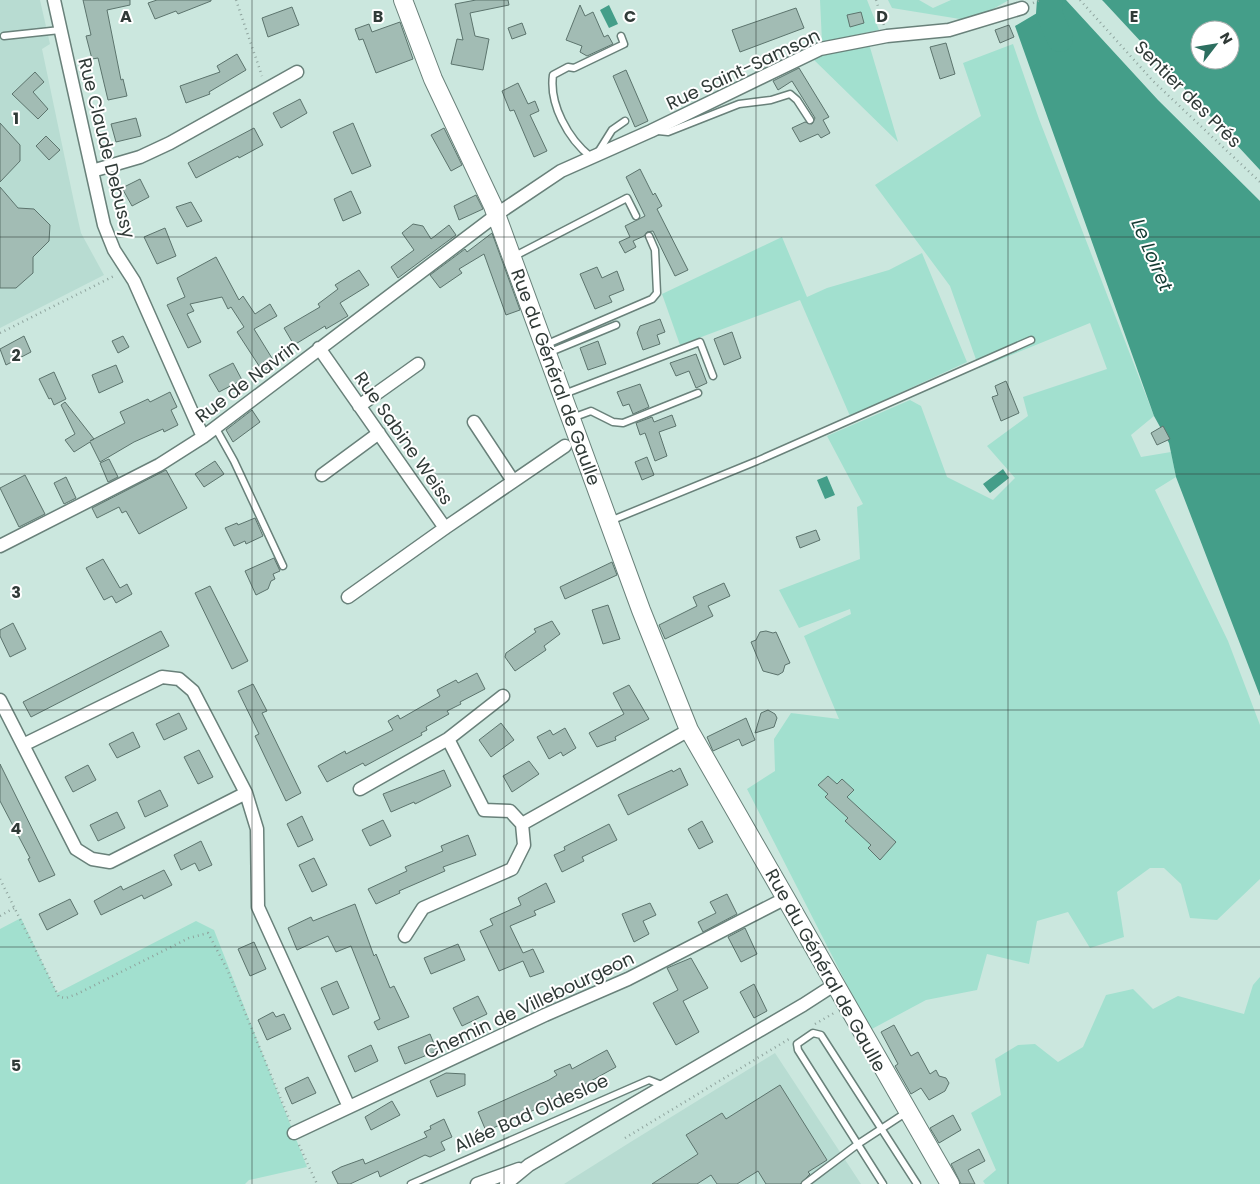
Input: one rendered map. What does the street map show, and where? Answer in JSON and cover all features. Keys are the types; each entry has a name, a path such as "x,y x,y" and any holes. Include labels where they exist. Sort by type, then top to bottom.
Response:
{"main road":[{"name":"Rue du Général de Gaulle","path":"404,0 433,80 481,177 497,214 650,636 689,730 702,756 713,792 781,901 903,1115 935,1184"},
{"name":"Rue du Général de Gaulle","path":"829,988 837,1012 950,1184"}],"street":[{"name":"Rue Claude Debussy","path":"54,0 104,226 203,436"},
{"name":"Rue Saint-Samson","path":"497,214 561,171 652,131 820,49 887,36 949,30 1022,8"},
{"path":"92,171 140,157 170,143 297,72"},
{"name":"Rue de Navrin","path":"0,546 160,465 215,428 497,214"},
{"name":"Rue Sabine Weiss","path":"320,348 445,528 566,446"},
{"path":"359,406 418,364"},
{"path":"474,422 513,481"},
{"path":"322,475 379,434"},
{"path":"348,598 445,528"},
{"path":"23,745 162,677 179,679 193,690 246,793 257,829 258,907 350,1107"},
{"path":"360,789 448,739 502,696"},
{"path":"0,700 76,849 92,859 110,862 246,793"},
{"path":"522,824 689,730"},
{"path":"405,936 423,908 512,869 524,845 522,824 510,811 484,810 448,739"},
{"name":"Chemin de Villebourgeon","path":"294,1133 545,1015 628,979 781,901"},
{"name":"Allée Bad Oldesloe","path":"506,1184 529,1165 666,1086 829,988"},
{"name":"Allée Bad Oldesloe","path":"477,1184 529,1165"}],"lane":[{"path":"4,36 60,30"},
{"path":"620,36 624,44 574,68 568,67 553,75 551,88 568,134 579,148 594,156 611,132 625,120"},
{"path":"652,131 668,132 739,104 771,100 790,94 797,100 810,120"},
{"path":"512,258 627,198 636,216"},
{"path":"546,349 652,299 657,293 655,250 649,236"},
{"path":"546,349 616,325"},
{"path":"609,521 757,461 1031,340"},
{"path":"562,394 700,342 713,376"},
{"path":"571,418 591,411 613,422 623,423 698,393"},
{"path":"215,428 234,461 283,566"},
{"path":"883,1184 798,1050 797,1044 813,1033 821,1035 917,1184"},
{"name":"Allée Bad Oldesloe","path":"411,1184 649,1080 666,1086"},
{"path":"805,1184 858,1144 903,1115"}],"path":[{"path":"236,0 266,88"},
{"path":"876,0 887,36"},
{"name":"Sentier des Prés","path":"1080,0 1153,81 1260,182"},
{"path":"0,333 126,270"},
{"path":"0,879 59,998 66,998 77,994 189,938 208,934 227,970 317,1184"},
{"path":"0,916 14,908"},
{"path":"814,1024 837,1012"},
{"path":"625,1138 797,1034"}],"shaded area":[{"path":"0,0 40,0 50,44 42,49 81,233 104,275 0,328"},
{"path":"820,0 867,0 879,30 822,42"},
{"path":"888,0 919,0 933,8 951,0 1009,0 984,14 960,19 892,8"},
{"path":"869,44 898,142 812,58 827,51"},
{"path":"1013,44 1039,119 1154,416 1131,435 1141,457 1171,452 1176,477 1155,490 1228,641 1260,725 1260,879 1217,920 1190,918 1181,884 1164,868 1150,868 1117,892 1124,937 1090,948 1068,912 1037,921 1029,964 987,954 977,990 926,1000 870,1030 747,789 775,771 774,739 791,713 839,719 804,636 851,614 850,609 799,628 779,590 860,559 857,507 863,504 827,436 910,400 921,406 947,477 993,500 1015,478 987,446 1028,416 1023,397 1107,369 1090,323 979,368 950,286 875,185 981,116 963,63"},
{"path":"782,237 807,297 827,288 889,270 922,253 967,362 850,416 800,300 680,345 662,294"},
{"path":"21,918 57,993 196,921 214,930 307,1167 249,1180 245,1184 0,1184 0,929"},
{"path":"1260,977 1260,1184 985,1184 983,1181 996,1170 971,1113 1001,1095 995,1059 1018,1045 1035,1044 1058,1062 1083,1047 1106,995 1133,989 1153,1009 1178,996 1244,1014 1253,985"},
{"path":"775,1053 861,1184 564,1184 629,1143"}],"water":[{"path":"1059,0 1066,0 1158,100 1260,201 1260,696 1176,477 1169,443 1154,416 1015,26"},
{"path":"1102,0 1260,0 1260,170"},
{"path":"609,5 618,24 609,28 600,10"},
{"path":"1003,469 1009,478 990,493 983,484"},
{"path":"827,476 835,495 825,499 817,480"}],"building":[{"path":"83,0 130,0 130,5 107,10 121,80 123,79 127,96 108,100 98,58 92,59 86,36 91,35"},
{"path":"157,0 211,1 178,14 176,11 155,19 148,3"},
{"path":"476,0 508,0 509,5 470,13 475,36 489,39 483,70 451,64 457,39 463,40 455,4"},
{"path":"580,5 585,16 593,12 604,37 608,35 613,44 587,56 580,52 582,46 566,40"},
{"path":"292,7 299,25 268,37 262,18"},
{"path":"796,8 804,28 740,52 732,30"},
{"path":"861,12 864,23 850,27 847,15"},
{"path":"400,22 413,59 376,73 363,39 359,40 355,29 369,24 372,32"},
{"path":"522,23 526,34 512,39 508,28"},
{"path":"1009,25 1014,37 1000,43 995,30"},
{"path":"946,43 955,74 940,79 930,47"},
{"path":"237,54 246,70 209,92 210,94 186,103 180,86 220,72 217,66"},
{"path":"799,68 829,117 823,120 830,133 821,138 818,134 800,142 792,128 805,122 812,124 815,118 792,81 778,90 773,81"},
{"path":"626,70 648,121 635,127 613,76"},
{"path":"35,72 44,82 33,92 48,109 38,119 12,94"},
{"path":"518,83 528,104 535,101 539,111 530,115 547,151 534,157 514,110 510,111 502,91"},
{"path":"300,99 307,113 281,128 273,113"},
{"path":"136,118 141,136 116,142 111,124"},
{"path":"0,123 20,145 20,161 0,182"},
{"path":"353,123 371,166 352,174 333,132"},
{"path":"254,128 263,145 196,178 188,163"},
{"path":"444,128 462,165 451,171 431,135"},
{"path":"46,136 60,150 49,160 36,146"},
{"path":"640,169 653,195 655,193 662,206 657,209 688,270 675,276 653,231 647,232 644,236 633,241 636,247 625,253 619,242 630,237 625,226 645,216 626,177"},
{"path":"140,179 149,197 132,206 122,188"},
{"path":"0,187 18,208 34,209 50,225 49,241 33,257 33,273 16,288 0,288"},
{"path":"351,191 361,213 343,221 334,199"},
{"path":"476,195 483,209 459,220 454,206"},
{"path":"191,202 202,221 187,227 176,207"},
{"path":"413,224 423,226 431,239 449,225 456,235 398,278 391,267 414,250 402,233"},
{"path":"165,228 176,256 157,264 144,237"},
{"path":"492,233 520,310 506,315 484,254 459,269 462,273 440,288 430,275 465,249 467,252"},
{"path":"216,257 239,300 243,296 255,314 270,304 277,316 254,329 275,363 263,372 237,332 244,327 231,307 228,309 222,297 190,304 194,311 187,314 201,342 188,348 167,305 185,297 177,278"},
{"path":"597,267 602,278 617,271 624,290 609,296 612,302 595,309 580,274"},
{"path":"359,270 369,285 340,303 348,316 326,329 325,326 294,345 284,328 320,307 318,304 338,289 335,285"},
{"path":"660,319 665,332 657,335 660,344 643,350 637,333 640,326"},
{"path":"732,332 741,358 724,365 714,339"},
{"path":"24,336 31,352 6,365 0,349"},
{"path":"123,336 129,347 118,353 112,341"},
{"path":"598,341 606,364 588,370 580,348"},
{"path":"696,354 707,383 696,388 689,371 676,376 670,363"},
{"path":"233,363 242,380 219,392 209,375"},
{"path":"116,365 123,382 99,393 92,375"},
{"path":"54,372 66,399 54,405 39,379"},
{"path":"1006,381 1019,413 1001,421 992,397 998,395 995,386"},
{"path":"640,384 649,407 633,414 629,404 623,406 617,392"},
{"path":"170,392 177,407 171,410 178,425 164,432 163,429 134,442 100,462 90,442 74,452 65,440 75,434 61,405 65,402 94,439 125,423 120,412 148,399 150,402"},
{"path":"252,410 260,422 233,442 226,430"},
{"path":"672,415 676,426 659,432 667,456 655,461 645,433 640,435 636,423 652,417 654,422"},
{"path":"1163,426 1170,439 1157,445 1151,433"},
{"path":"647,457 654,475 642,480 635,462"},
{"path":"109,459 118,477 108,482 100,463"},
{"path":"215,461 224,474 204,487 195,474"},
{"path":"166,470 187,508 139,534 126,511 122,513 119,507 97,518 92,508"},
{"path":"25,475 45,514 19,527 0,488"},
{"path":"66,477 76,498 64,504 54,483"},
{"path":"255,518 263,536 246,544 245,541 234,546 225,528"},
{"path":"816,530 820,540 800,548 796,537"},
{"path":"274,558 280,571 273,574 275,579 271,581 268,589 256,595 245,571"},
{"path":"103,559 120,588 127,584 132,594 116,603 112,596 104,600 86,568"},
{"path":"612,562 617,575 565,599 560,587"},
{"path":"724,583 730,596 708,606 713,616 665,639 659,625 697,606 693,597"},
{"path":"210,586 248,661 232,669 195,593"},
{"path":"608,605 620,639 603,644 592,610"},
{"path":"552,621 560,634 544,646 546,650 515,671 505,657 506,653 536,632 534,629"},
{"path":"13,623 26,649 10,657 0,636 0,630"},
{"path":"161,631 169,646 31,717 23,702"},
{"path":"760,632 776,632 790,663 785,665 783,672 778,675 763,671 751,642 756,640"},
{"path":"477,673 485,689 447,711 449,714 426,727 427,730 421,733 422,735 365,766 363,763 327,782 318,766 345,751 346,754 393,730 388,721 398,715 400,719 440,696 437,690 456,680 458,683"},
{"path":"253,684 267,711 262,713 301,793 286,801 255,736 259,734 238,691"},
{"path":"629,685 649,719 615,737 616,740 597,747 589,733 624,714 613,693"},
{"path":"768,710 775,714 777,718 774,727 755,733 761,713"},
{"path":"179,713 187,729 164,740 156,724"},
{"path":"746,718 755,740 742,746 739,739 713,751 707,737"},
{"path":"501,723 514,740 491,757 479,740"},
{"path":"565,728 576,748 563,756 561,752 549,759 537,737 550,730 553,735"},
{"path":"133,732 140,747 117,758 109,744"},
{"path":"199,750 213,777 198,784 184,757"},
{"path":"529,761 539,774 512,792 503,776"},
{"path":"0,764 55,875 39,882 28,859 30,858 0,801"},
{"path":"88,765 96,780 73,792 65,777"},
{"path":"680,768 688,785 628,815 618,795"},
{"path":"444,770 451,786 415,804 414,802 391,812 383,794"},
{"path":"828,776 837,784 842,779 854,790 847,797 896,842 880,860 868,848 871,845 845,821 848,818 825,797 828,794 818,785"},
{"path":"160,790 168,806 145,817 138,801"},
{"path":"117,812 125,828 98,841 90,825"},
{"path":"302,816 313,840 298,847 287,824"},
{"path":"383,820 391,836 370,846 362,830"},
{"path":"702,821 713,842 699,849 688,829"},
{"path":"609,824 617,840 582,857 584,861 562,872 554,855 565,850 564,847"},
{"path":"468,835 476,855 443,867 445,871 399,891 400,893 376,904 368,889 407,871 405,867 443,851 441,846"},
{"path":"201,841 212,865 199,871 195,863 181,870 174,855"},
{"path":"314,858 327,885 312,892 299,865"},
{"path":"164,870 172,885 144,899 142,895 101,915 94,901 121,886 123,890"},
{"path":"546,883 555,902 534,911 536,915 510,926 523,953 533,949 544,972 530,977 523,961 499,971 480,931 493,925 490,919 521,905 518,898"},
{"path":"727,894 737,914 703,932 698,922 716,913 710,902"},
{"path":"70,899 78,914 47,930 39,914"},
{"path":"650,903 656,915 643,921 649,934 634,942 622,914"},
{"path":"355,904 374,956 376,954 390,988 394,986 409,1017 378,1030 374,1022 380,1019 351,946 336,952 328,936 297,950 288,928 311,917 313,921"},
{"path":"745,928 757,954 741,962 728,937"},
{"path":"254,942 266,969 250,976 238,949"},
{"path":"458,944 465,960 431,974 424,958"},
{"path":"691,958 708,988 683,1001 699,1032 676,1045 653,1003 678,990 667,968"},
{"path":"337,981 349,1008 333,1015 321,988"},
{"path":"754,984 767,1011 754,1018 740,992"},
{"path":"478,996 487,1014 462,1026 453,1008"},
{"path":"273,1012 276,1017 284,1014 291,1029 267,1040 258,1020"},
{"path":"894,1025 911,1056 918,1052 930,1074 936,1070 939,1076 946,1078 949,1083 945,1091 929,1100 921,1088 911,1094 895,1066 898,1064 881,1032"},
{"path":"430,1034 437,1051 405,1064 398,1047"},
{"path":"371,1045 378,1061 355,1072 348,1056"},
{"path":"607,1050 616,1067 573,1091 549,1100 550,1103 486,1131 478,1112 549,1080 557,1075 554,1071 570,1064 572,1069"},
{"path":"446,1073 465,1074 465,1085 437,1097 430,1081"},
{"path":"308,1077 316,1093 292,1104 285,1088"},
{"path":"780,1085 827,1160 808,1172 810,1174 800,1184 766,1184 758,1171 737,1184 717,1184 711,1175 697,1184 652,1184 698,1154 686,1135 722,1113 726,1119"},
{"path":"392,1101 400,1115 371,1130 365,1117"},
{"path":"953,1115 961,1130 939,1143 930,1128"},
{"path":"444,1119 452,1137 441,1142 445,1150 430,1157 425,1155 380,1177 378,1171 350,1184 338,1184 332,1172 363,1159 365,1164 427,1137 424,1132 431,1129 430,1126"},
{"path":"979,1149 985,1161 968,1170 975,1184 961,1184 951,1164"}],"waterway":[{"name":"Le Loiret","path":"1050,0 1049,14 1060,39"}]}
